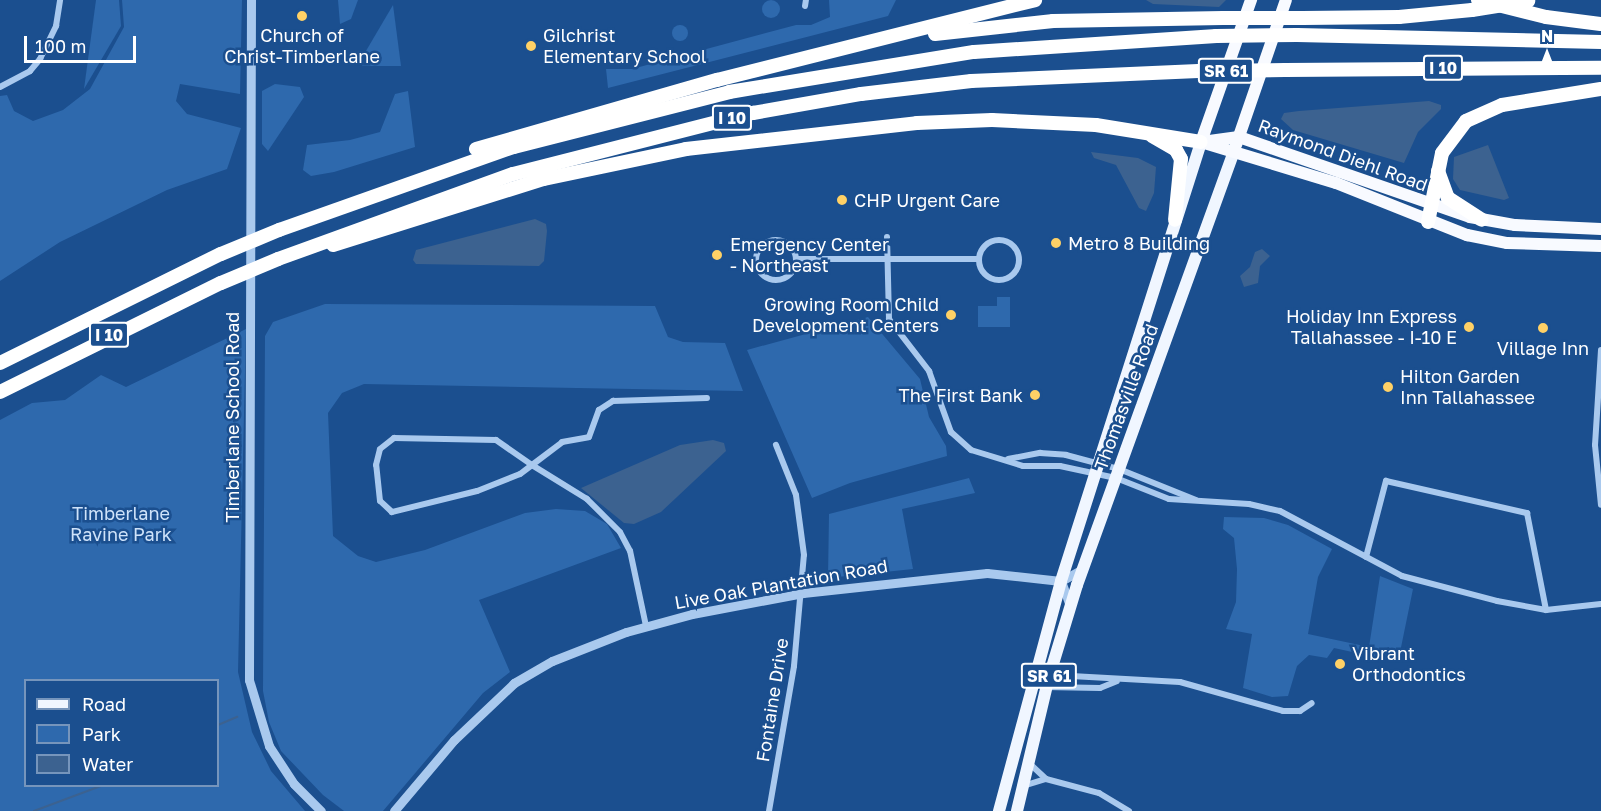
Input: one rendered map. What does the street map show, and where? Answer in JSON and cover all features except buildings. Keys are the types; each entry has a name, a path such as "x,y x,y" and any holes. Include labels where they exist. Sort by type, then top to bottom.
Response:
{"highway":[{"path":"330,210 424,169 530,131 1035,0"},
{"name":"Thomasville Road","path":"1201,142 1251,0"},
{"name":"Thomasville Road","path":"1234,152 1286,0"},
{"path":"838,50 1018,24 1223,18 1399,17 1475,5 1531,1"},
{"path":"1475,5 1601,24"},
{"name":"I 10","path":"0,363 221,254 330,210 549,136 783,81 1002,49 1216,36 1297,35 1601,42"},
{"name":"I 10","path":"0,392 221,283 278,259 513,174 753,113 861,94 971,81 1204,71 1601,68"},
{"path":"1428,222 1429,204 1439,162 1453,133 1484,111 1601,89"},
{"path":"278,259 544,179 665,152 961,120 1055,122 1143,130 1201,142"},
{"path":"1143,130 1173,147 1180,156 1175,220"},
{"name":"Raymond Diehl Road","path":"1201,142 1239,137 1329,165 1429,204 1482,220 1601,229"},
{"name":"Raymond Diehl Road","path":"1201,142 1342,186 1428,222 1507,243 1601,246"},
{"path":"1439,162 1439,181 1445,194 1482,220"}],"main road":[{"name":"Thomasville Road","path":"999,811 1004,783 1033,678 1095,468 1201,142"},
{"name":"Thomasville Road","path":"1017,811 1027,760 1048,682 1083,568 1234,152"},
{"path":"1004,783 1022,787"}],"street":[{"path":"0,87 21,77 40,59 56,27 60,0"},
{"name":"Timberlane School Road","path":"251,0 249,680 268,746 294,784 321,811"},
{"path":"886,237 890,319 929,371 951,432 971,450 1007,459 1023,466 1095,468 1117,473"},
{"path":"775,239 790,245 796,259 790,273 777,279 763,275 756,259 763,244 775,239"},
{"path":"999,240 1012,244 1019,260 1013,274 996,279 983,271 980,259 986,245 999,240"},
{"path":"796,259 980,259"},
{"path":"1601,351 1595,445 1601,505"},
{"path":"646,626 630,551 620,532 587,499 532,465 496,440 394,438 384,444 377,457 377,491 387,510 403,512 506,480 532,465 552,446 589,437 599,410 613,401 707,398"},
{"name":"Fontaine Drive","path":"769,811 803,593 800,512 776,445"},
{"path":"1007,459 1055,453 1095,468 1117,473 1169,499 1249,504 1280,511 1416,581 1546,610 1601,604"},
{"path":"1366,557 1386,481 1527,513 1546,610"},
{"path":"1070,608 1061,581 1083,568"},
{"name":"Live Oak Plantation Road","path":"394,811 454,740 514,682 552,661 646,626 803,593 958,574 1009,573 1061,581"},
{"path":"1033,678 1100,688 1118,681"},
{"path":"1033,678 1048,682 1185,682 1283,711 1300,711 1312,703"},
{"path":"1027,760 1046,779 1099,793 1129,811"},
{"path":"1022,787 1046,779"}],"green space":[{"path":"96,0 119,0 121,26 84,89"},
{"path":"122,0 242,0 240,94 180,84 176,101 187,114 241,128 227,169 167,190 60,242 0,281 0,96 7,95 14,111 33,121 63,110 90,89 124,27"},
{"path":"338,0 358,0 351,19 340,24"},
{"path":"771,0 777,3 780,9 777,15 771,18 765,15 762,9 765,3"},
{"path":"829,0 896,0 888,16 608,88 606,69 632,69 796,25 811,25 830,17"},
{"path":"393,5 401,66 362,66 363,56"},
{"path":"677,25 683,25 688,33 686,39 677,41 672,36 672,30"},
{"path":"275,84 300,87 304,97 268,151 262,144 262,91"},
{"path":"408,91 415,147 334,172 311,176 303,170 307,145 350,140 380,132 395,94"},
{"path":"997,297 1010,297 1010,327 978,327 978,306 997,306"},
{"path":"325,304 655,306 668,337 683,342 725,343 743,391 364,384 342,393 328,413 333,536 358,556 376,562 425,550 525,513 556,509 585,511 607,524 621,548 479,600 510,672 483,693 383,811 344,811 323,795 281,751 269,722 263,691 265,336 273,322"},
{"path":"868,317 920,379 929,417 946,446 947,456 850,483 812,498 747,350"},
{"name":"Timberlane Ravine Park","path":"246,329 238,672 252,732 271,771 305,811 0,811 0,420 32,403 65,400 101,375 126,387"},
{"path":"969,478 975,493 902,509 913,569 828,578 829,514"},
{"path":"1224,517 1264,518 1288,525 1332,549 1318,577 1308,634 1369,647 1380,576 1413,589 1398,662 1334,648 1327,658 1309,655 1297,666 1288,696 1272,697 1243,688 1252,634 1226,629 1236,602 1237,569 1234,538 1223,529"}],"water":[{"path":"1146,0 1226,0 1219,7 1153,4"},
{"path":"1429,101 1441,105 1441,109 1418,132 1404,163 1293,130 1281,119 1284,113 1299,111"},
{"path":"1488,145 1509,198 1504,200 1460,190 1453,179 1454,157"},
{"path":"1091,152 1138,158 1156,167 1154,193 1146,211 1139,208 1116,165 1094,158"},
{"path":"535,219 546,224 547,231 544,261 539,266 416,264 413,260 416,250"},
{"path":"1262,249 1270,256 1260,266 1258,283 1244,287 1240,276 1250,267 1255,252"},
{"path":"713,440 724,443 726,451 661,512 634,524 624,523 581,488 680,445"}],"waterway":[{"path":"219,725 237,717"},
{"path":"34,811 98,787"}],"place":[{"name":"Church of Christ-Timberlane","path":"302,16"},
{"name":"Gilchrist Elementary School","path":"531,46"},
{"name":"CHP Urgent Care","path":"842,200"},
{"name":"Metro 8 Building","path":"1056,243"},
{"name":"Emergency Center - Northeast","path":"717,255"},
{"name":"Growing Room Child Development Centers","path":"951,315"},
{"name":"Holiday Inn Express Tallahassee - I-10 E","path":"1469,327"},
{"name":"Village Inn","path":"1543,328"},
{"name":"Hilton Garden Inn Tallahassee","path":"1388,387"},
{"name":"The First Bank","path":"1035,395"},
{"name":"Vibrant Orthodontics","path":"1340,664"}]}
